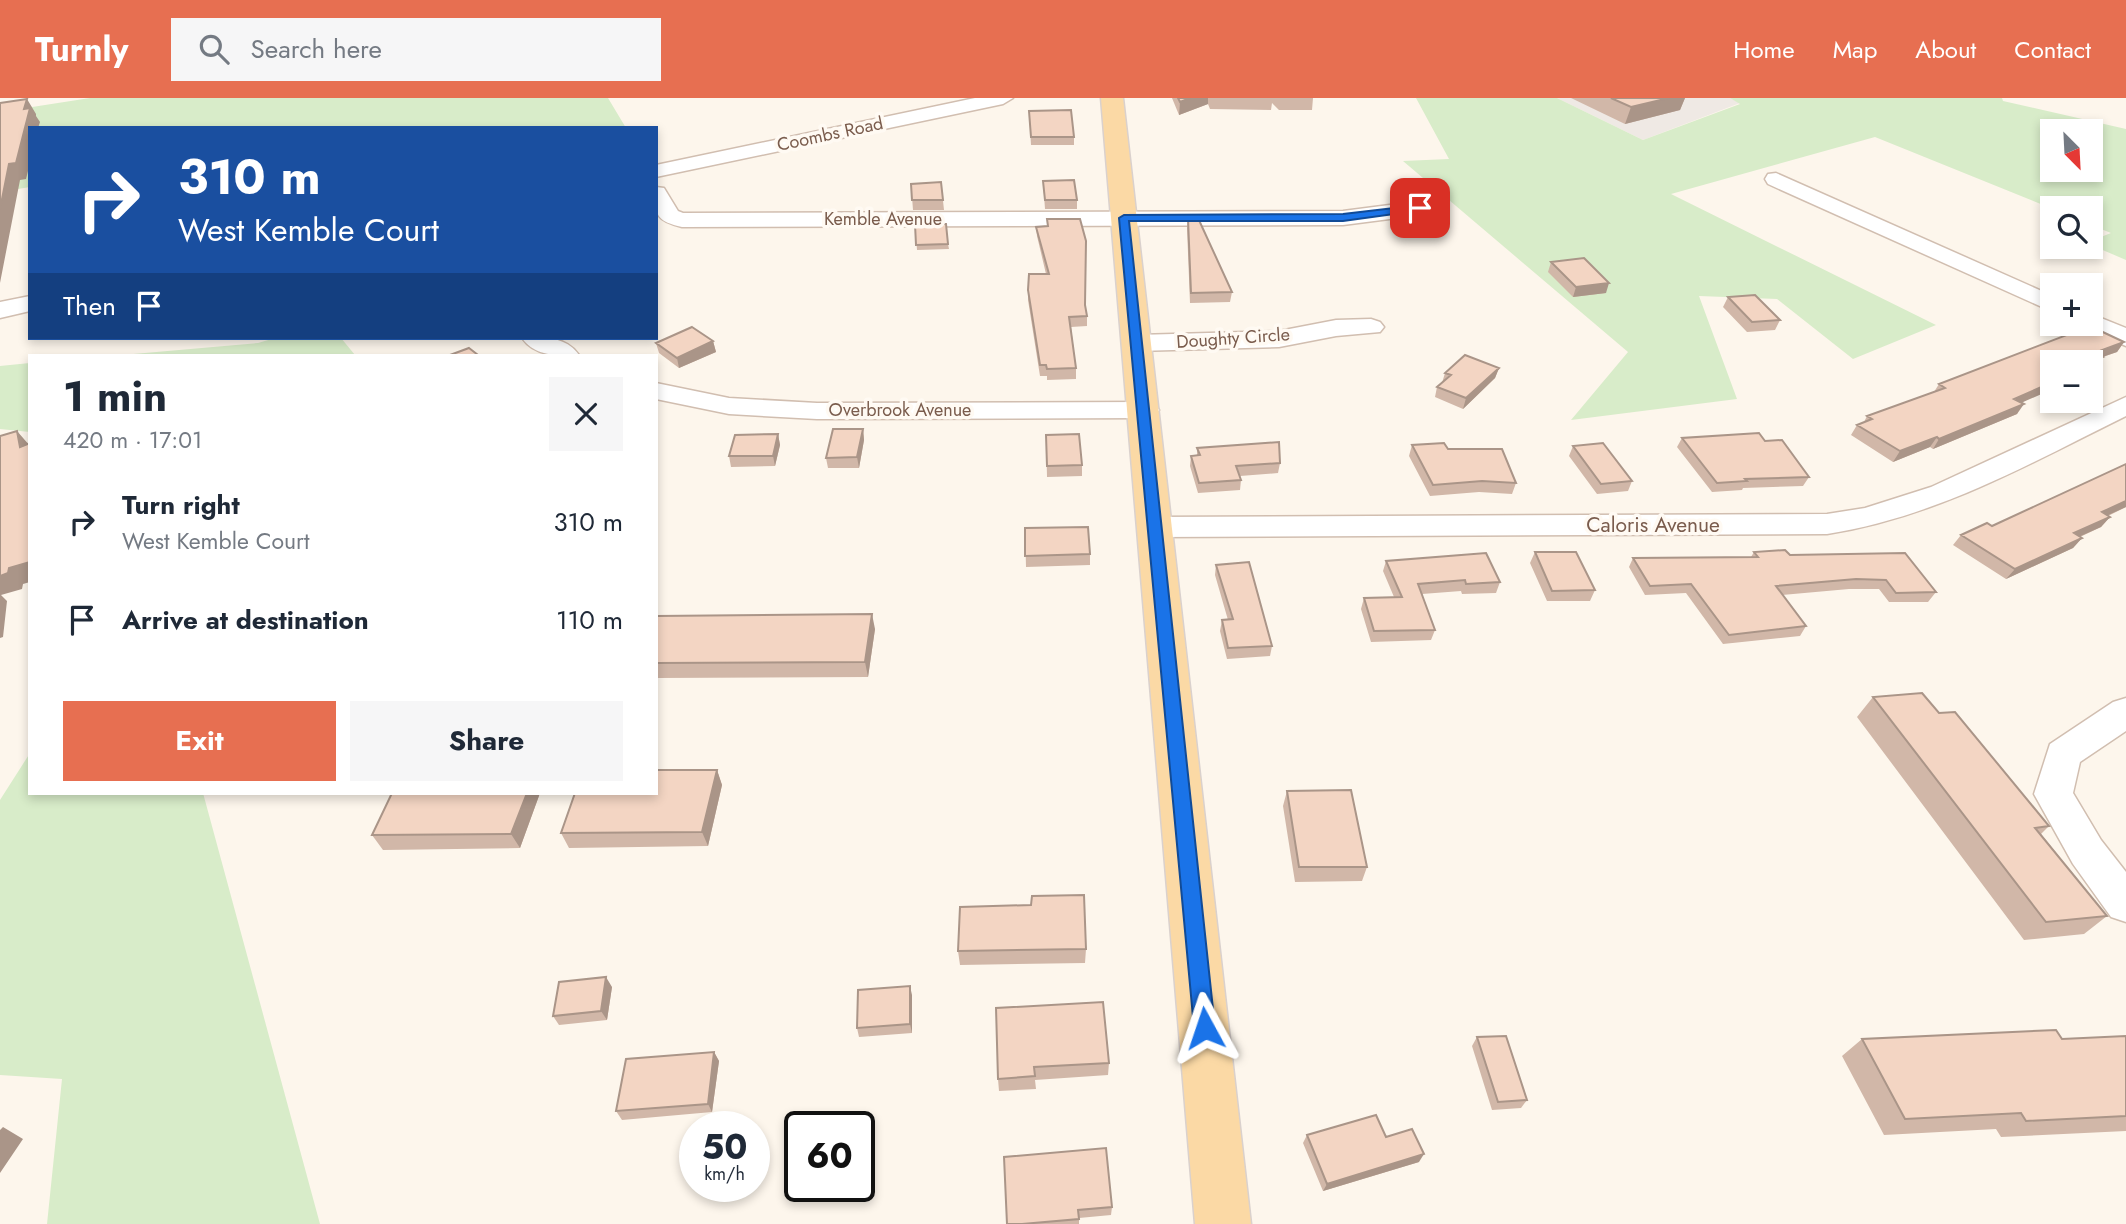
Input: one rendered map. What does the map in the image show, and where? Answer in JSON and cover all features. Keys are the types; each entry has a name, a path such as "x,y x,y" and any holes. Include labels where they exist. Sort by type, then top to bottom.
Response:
{"main road":[{"path":"1112,98 1145,410 1223,1224"}],"street":[{"name":"Coombs Road","path":"658,171 1003,98"},
{"path":"1776,179 2040,299"},
{"name":"Kemble Avenue","path":"658,197 669,216 682,220 1343,218 1436,206"},
{"path":"0,310 28,303"},
{"name":"Doughty Circle","path":"1137,343 1279,339 1336,328 1371,327"},
{"path":"2103,327 2126,338"},
{"path":"539,340 564,354"},
{"name":"Overbrook Avenue","path":"658,391 729,406 807,410 1145,410"},
{"name":"Caloris Avenue","path":"1156,527 1827,524 1859,521 1956,488 2126,405"},
{"path":"2126,712 2063,754 2053,794 2087,852 2126,904"}],"shaded area":[{"path":"1557,98 1730,98 1740,103 1643,140"}],"green space":[{"path":"90,98 608,98 625,126 28,126 28,187 0,192 0,112"},
{"path":"1416,98 1557,98 1643,140 1740,104 1730,98 2002,98 2003,101 2082,119 2040,119 2040,182 2104,182 2104,124 2126,129 2126,260 2103,250 2103,236 2111,233 2103,230 2103,196 2040,196 2040,204 1875,137 1671,194 1936,325 1853,359 1777,299 1699,296 1737,399 1571,420 1628,352 1403,161 1449,159"},
{"path":"268,340 343,340 354,354 133,354"},
{"path":"28,363 28,432 0,429 0,366"},
{"path":"28,756 28,795 204,795 320,1224 47,1224 62,1079 0,1075 0,800"}],"building":[{"path":"1611,98 1669,98 1631,107"},
{"path":"27,99 24,109 30,108 16,163 9,164 0,209 0,103"},
{"path":"1071,110 1074,137 1031,137 1029,111"},
{"path":"1074,180 1077,200 1045,200 1043,181"},
{"path":"941,182 943,200 912,200 911,184"},
{"path":"1198,218 1232,292 1191,293 1188,219"},
{"path":"1047,219 1080,219 1086,241 1087,316 1069,317 1076,368 1047,369 1046,365 1040,365 1028,290 1029,274 1049,274 1036,227 1048,226"},
{"path":"915,224 946,224 948,244 916,245"},
{"path":"1584,258 1609,283 1576,287 1551,262"},
{"path":"1755,295 1780,320 1752,322 1728,297"},
{"path":"692,327 713,341 677,358 656,343"},
{"path":"2103,332 2124,342 2102,350 2040,350 2040,388 2014,399 2024,404 1939,439 1937,437 1900,451 1857,425 1872,419 1867,416 1945,388 1939,384 2064,336 2103,336"},
{"path":"469,348 477,354 453,354"},
{"path":"1465,355 1499,368 1466,398 1437,387 1451,375 1445,373"},
{"path":"833,429 863,429 857,457 826,458"},
{"path":"17,431 20,447 28,444 28,563 9,568 8,573 0,576 0,436"},
{"path":"1759,433 1765,441 1782,440 1809,477 1745,479 1747,481 1717,483 1682,438"},
{"path":"778,434 773,456 729,456 735,435"},
{"path":"1079,434 1082,465 1047,466 1046,435"},
{"path":"1279,442 1280,463 1236,466 1241,480 1199,483 1191,456 1200,455 1197,448"},
{"path":"1444,443 1448,449 1502,449 1516,483 1482,481 1433,485 1412,445"},
{"path":"1603,443 1632,481 1601,484 1573,446"},
{"path":"2126,464 2126,501 2102,512 2110,517 2074,533 2082,538 2015,569 1961,535 1987,523 1992,526"},
{"path":"1088,527 1090,554 1025,556 1025,528"},
{"path":"1785,550 1790,555 1905,553 1936,592 1896,593 1886,580 1856,579 1776,586 1806,626 1729,635 1691,584 1650,586 1633,558 1758,557 1754,552"},
{"path":"1535,552 1576,552 1595,590 1552,591"},
{"path":"1486,553 1500,582 1466,584 1465,580 1418,584 1435,630 1374,631 1364,598 1402,597 1386,561"},
{"path":"1249,562 1272,646 1228,648 1222,620 1233,619 1216,565"},
{"path":"872,614 865,662 658,663 658,616"},
{"path":"1922,693 1939,713 1955,712 2049,826 2035,828 2107,916 2046,922 1873,697"},
{"path":"658,770 717,770 702,832 561,833 574,795 658,795"},
{"path":"1351,790 1367,867 1299,867 1287,791"},
{"path":"391,795 526,795 511,834 372,835"},
{"path":"1084,895 1086,949 958,951 960,907 1031,905 1032,896"},
{"path":"606,977 601,1011 553,1016 559,982"},
{"path":"910,986 910,1024 857,1028 858,990"},
{"path":"1103,1002 1109,1063 1034,1067 1035,1076 998,1079 996,1008"},
{"path":"2056,1030 2062,1039 2126,1036 2126,1116 2026,1121 2021,1113 1905,1119 1862,1039"},
{"path":"1506,1036 1527,1100 1498,1102 1477,1037"},
{"path":"714,1052 708,1104 616,1111 626,1059"},
{"path":"1376,1115 1386,1137 1412,1129 1424,1154 1327,1184 1307,1135"},
{"path":"1106,1148 1112,1207 1078,1210 1079,1219 1007,1224 1004,1157"}],"route":[{"path":"1205,1028 1124,218 1343,218 1420,208"}]}
